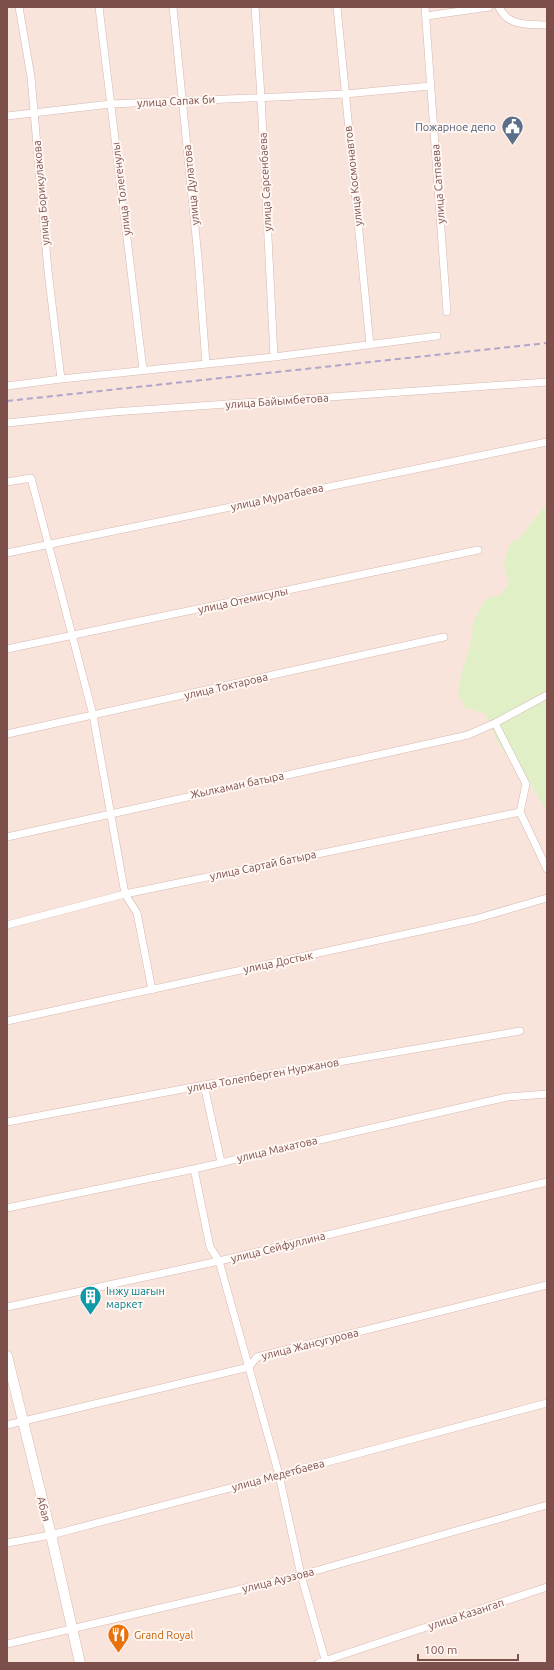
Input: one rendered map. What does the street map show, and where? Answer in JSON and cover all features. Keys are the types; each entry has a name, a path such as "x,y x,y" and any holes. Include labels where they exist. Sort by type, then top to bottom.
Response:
{"street":[{"name":"улица Борикулакова","path":"19,7 30,77 48,271 61,379"},
{"name":"улица Толегенулы","path":"99,7 143,370"},
{"name":"улица Дулатова","path":"173,7 198,257 206,364"},
{"name":"улица Сарсенбаева","path":"255,7 274,358"},
{"name":"улица Космонавтов","path":"337,7 370,345"},
{"name":"улица Сатпаева","path":"425,7 447,312"},
{"path":"426,16 489,7"},
{"path":"499,7 502,14 513,22 526,25 547,25"},
{"name":"улица Сапак би","path":"7,116 111,104 345,94 430,86"},
{"path":"7,386 143,370 274,358 437,336"},
{"name":"улица Байымбетова","path":"7,423 113,412 547,382"},
{"name":"улица Муратбаева","path":"7,554 48,544 547,442"},
{"path":"7,482 31,478 93,715 112,812 125,894 137,913 152,990"},
{"name":"улица Отемисулы","path":"7,649 478,550"},
{"name":"улица Токтарова","path":"7,734 444,637"},
{"name":"Жылкаман батыра","path":"7,837 112,812 468,735 495,724 547,694"},
{"path":"495,724 526,784 520,812 547,869"},
{"name":"улица Сартай батыра","path":"7,925 125,894 520,812"},
{"name":"улица Достык","path":"7,1021 475,919 547,898"},
{"name":"улица Толепберген Нуржанов","path":"7,1122 204,1085 520,1031"},
{"path":"204,1085 221,1162"},
{"name":"улица Махатова","path":"7,1208 194,1169 507,1097 547,1094"},
{"path":"194,1169 208,1229 210,1247 219,1261 249,1367 279,1475 301,1575 326,1662"},
{"name":"улица Сейфуллина","path":"7,1307 219,1261 547,1182"},
{"name":"улица Жансугурова","path":"7,1426 249,1367 257,1357 547,1285"},
{"name":"Абая","path":"7,1356 51,1535 80,1663"},
{"name":"улица Медетбаева","path":"7,1543 51,1535 547,1402"},
{"name":"улица Ауэзова","path":"7,1644 72,1630 301,1575 547,1505"},
{"name":"улица Казангап","path":"318,1663 326,1662 547,1587"}],"shaded area":[{"path":"7,7 547,7 547,1663 7,1663"}],"green space":[{"path":"547,503 547,812 529,781 499,745 486,714 466,708 458,694 462,671 470,647 473,623 485,600 501,594 509,584 504,564 510,543 519,539"}],"railway":[{"path":"7,401 547,343"}],"place":[{"name":"Пожарное депо","path":"512,146"},
{"name":"Інжу шағын маркет","path":"90,1316"},
{"name":"Grand Royal","path":"118,1654"}]}
